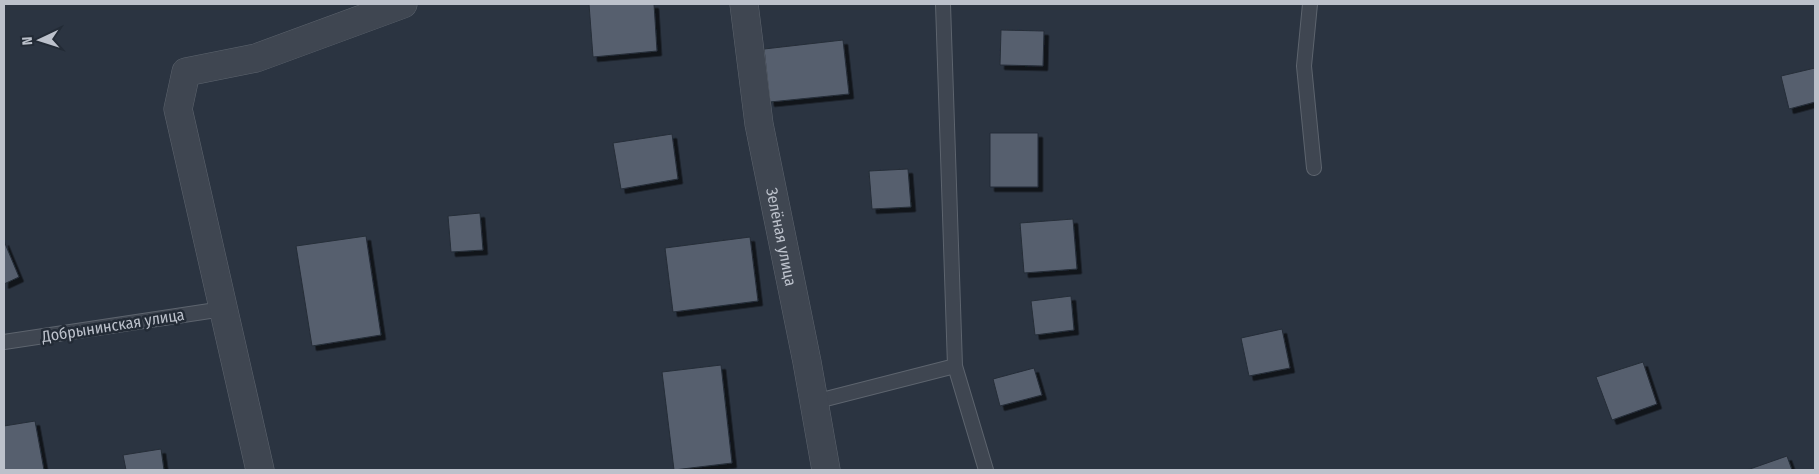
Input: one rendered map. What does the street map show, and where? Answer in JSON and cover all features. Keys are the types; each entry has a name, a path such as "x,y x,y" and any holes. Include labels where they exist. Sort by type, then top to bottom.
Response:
{"street":[{"path":"260,470 178,109 186,72 256,58 403,4"},
{"name":"Зелёная улица","path":"744,4 759,124 826,470"}],"lane":[{"path":"943,4 955,366 986,470"},
{"path":"1310,4 1304,66 1314,168"},
{"name":"Добрынинская улица","path":"4,342 223,309"},
{"path":"814,402 955,366"}],"building":[{"path":"589,4 654,4 657,51 593,57"},
{"path":"1001,30 1044,31 1043,66 1000,65"},
{"path":"843,40 849,94 770,102 764,49"},
{"path":"1815,68 1815,102 1789,109 1781,76"},
{"path":"990,133 1038,133 1038,187 990,187"},
{"path":"672,134 678,179 621,189 613,143"},
{"path":"908,169 911,207 872,209 869,171"},
{"path":"480,213 483,250 451,252 448,216"},
{"path":"1073,219 1077,269 1024,273 1020,223"},
{"path":"366,236 381,335 312,346 296,246"},
{"path":"750,237 758,301 673,312 665,248"},
{"path":"4,241 19,277 4,284"},
{"path":"1071,296 1074,330 1035,335 1031,301"},
{"path":"1282,329 1290,368 1249,376 1241,338"},
{"path":"1643,362 1657,404 1612,420 1596,377"},
{"path":"721,365 732,463 674,470 662,372"},
{"path":"1034,368 1042,395 1000,406 993,379"},
{"path":"35,421 44,470 4,470 4,426"},
{"path":"161,449 164,470 126,470 123,455"},
{"path":"1787,456 1792,470 1747,470"}]}
